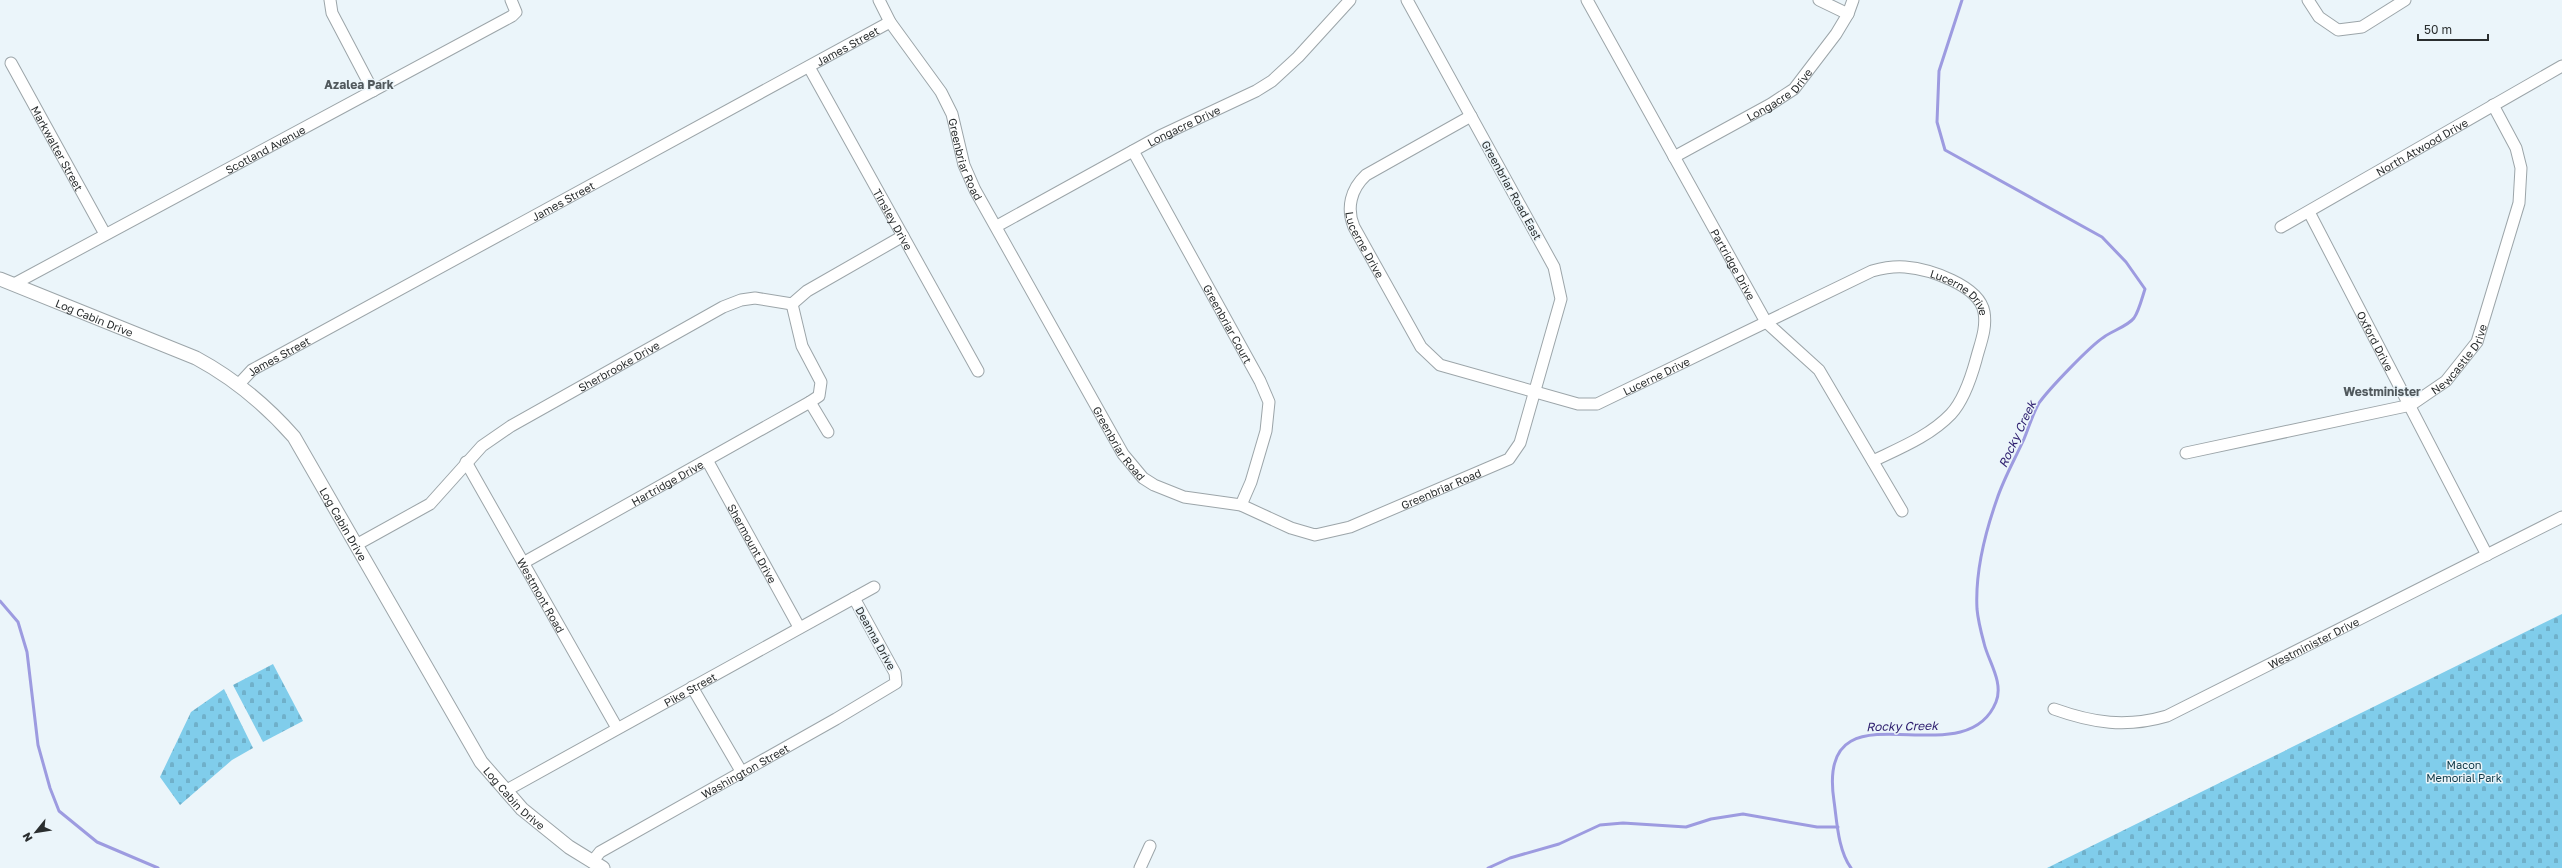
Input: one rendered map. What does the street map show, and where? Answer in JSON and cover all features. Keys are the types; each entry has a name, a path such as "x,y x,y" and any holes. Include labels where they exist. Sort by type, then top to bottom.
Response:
{"street":[{"path":"330,0 332,13 373,91"},
{"name":"Scotland Avenue","path":"14,284 373,91 516,12 511,0"},
{"name":"Greenbriar Road","path":"879,0 890,22 941,92 952,114 964,165 975,190 997,226 1124,454 1143,478 1184,497 1241,505 1291,528 1315,535 1350,527 1509,459 1520,443 1536,391"},
{"name":"Longacre Drive","path":"997,226 1184,124 1256,91 1272,81 1298,57 1350,0"},
{"name":"Greenbriar Road East","path":"1407,0 1554,267 1559,283 1561,299 1536,391"},
{"name":"Partridge Drive","path":"1587,0 1766,322 1818,370 1902,511"},
{"path":"1819,0 1848,14"},
{"name":"Longacre Drive","path":"1674,157 1772,104 1794,89 1815,63 1848,14 1853,0"},
{"path":"2308,0 2319,17 2338,30 2362,27 2406,0"},
{"name":"James Street","path":"240,384 252,370 890,22"},
{"name":"Markwalter Street","path":"11,63 105,234"},
{"name":"North Atwood Drive","path":"2281,227 2562,66"},
{"name":"Tinsley Drive","path":"808,67 978,371"},
{"name":"Newcastle Drive","path":"2186,453 2411,405 2446,381 2477,342 2519,203 2521,168 2516,148 2493,105"},
{"name":"Lucerne Drive","path":"1471,116 1366,175 1358,183 1352,197 1351,219 1421,347 1432,360 1440,365 1578,404 1597,404 1872,271 1894,266 1906,267 1939,276 1962,285 1976,295 1984,311 1985,328 1975,365 1961,400 1951,414 1934,429 1873,461"},
{"name":"Greenbriar Court","path":"1133,151 1260,381 1269,402 1261,453 1241,505"},
{"name":"Oxford Drive","path":"2309,212 2411,405 2487,555"},
{"path":"828,432 810,402 819,396 821,382 802,346 792,304 807,291 903,236"},
{"name":"Log Cabin Drive","path":"0,279 196,358 240,384 259,400 294,437 469,744 506,791 545,828 598,865"},
{"name":"Sherbrooke Drive","path":"356,545 430,504 466,462 482,446 511,426 723,307 741,300 754,298 792,304"},
{"name":"Hartridge Drive","path":"523,563 810,402"},
{"name":"Shermount Drive","path":"707,460 799,627"},
{"name":"Westmont Road","path":"466,462 616,728"},
{"name":"Westminister Drive","path":"2054,709 2074,716 2117,724 2151,720 2167,716 2562,517"},
{"name":"Pike Street","path":"506,791 616,728 874,587"},
{"name":"Deanna Drive","path":"854,598 897,678"},
{"name":"Washington Street","path":"598,865 600,852 893,686 897,678"},
{"path":"692,687 741,771"},
{"path":"1140,868 1150,846"}],"green space":[{"name":"Macon Memorial Park","path":"2562,614 2562,868 2047,868"},
{"path":"273,664 303,721 263,742 233,685"},
{"path":"224,689 253,748 232,760 180,805 160,777 191,712"}],"waterway":[{"name":"Rocky Creek","path":"1851,868 1843,853 1837,827 1834,801 1834,764 1847,744 1868,736 1955,733 1979,724 1996,702 1998,694 1997,679 1986,650 1981,630 1977,613 1977,595 1979,567 1982,553 2000,491 2039,403 2060,378 2089,349 2104,337 2128,324 2134,318 2145,289 2126,262 2102,237 1945,150 1937,122 1939,71 1962,0"},
{"path":"0,601 18,622 27,652 38,745 50,788 59,811 97,842 158,868"},
{"path":"1488,868 1510,858 1559,844 1600,825 1623,823 1686,827 1711,819 1743,814 1817,827 1838,827"}],"district":[{"name":"Azalea Park","path":"359,84"},
{"name":"Westminister","path":"2382,391"}]}
